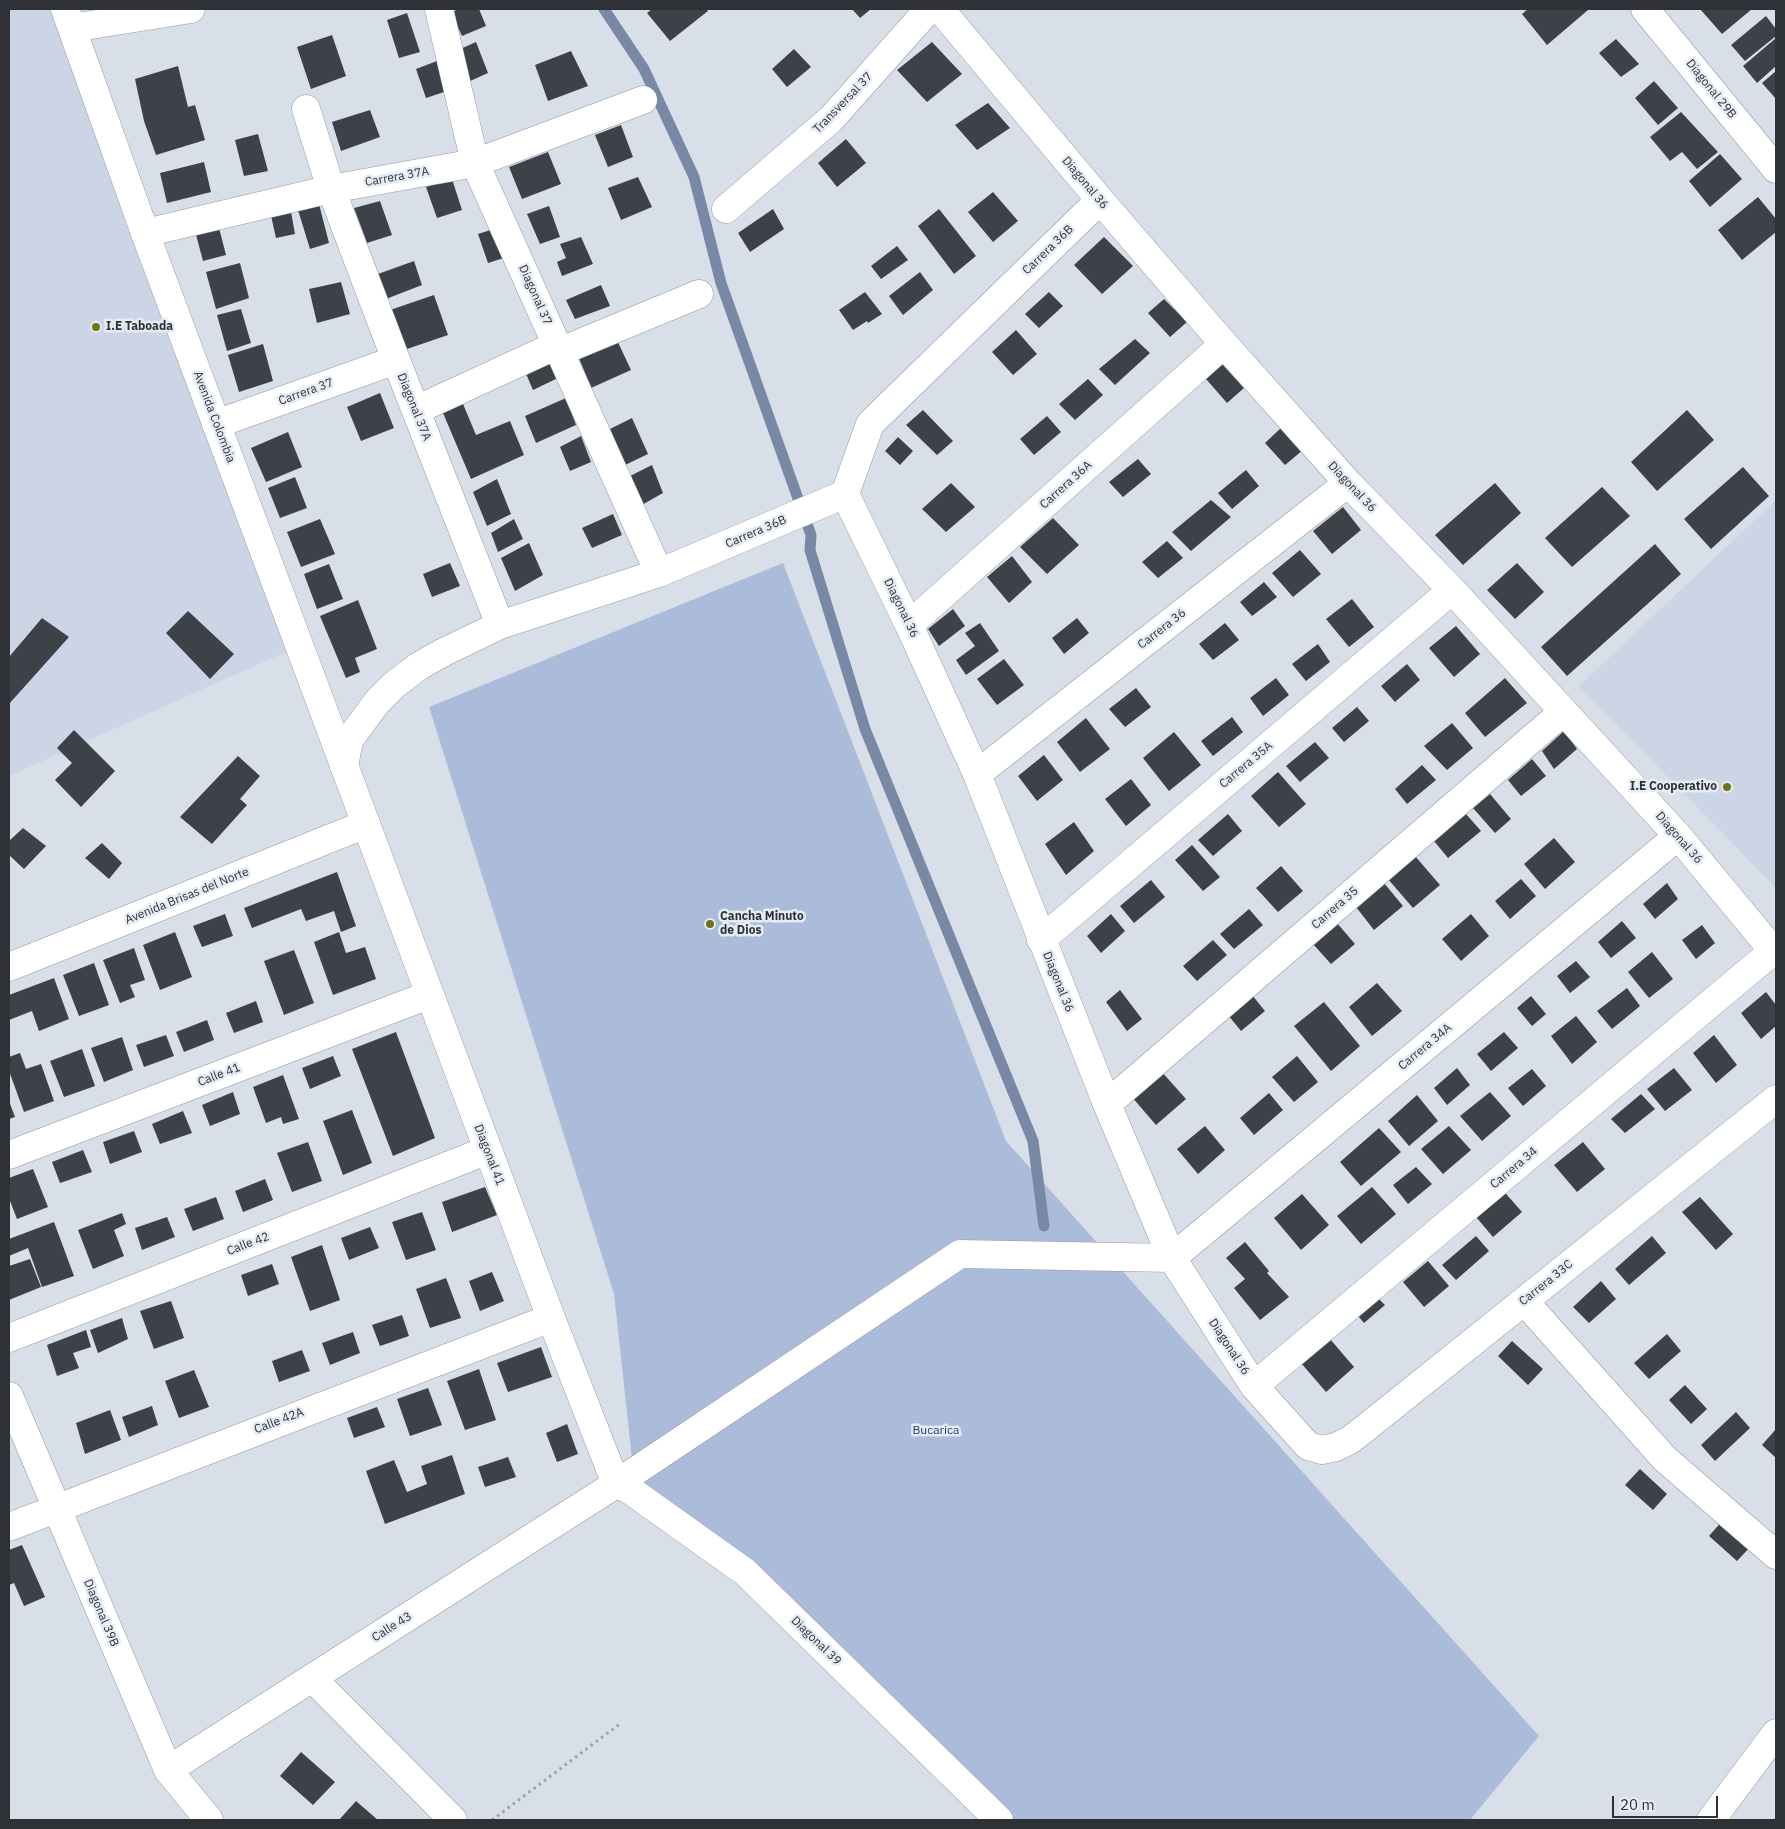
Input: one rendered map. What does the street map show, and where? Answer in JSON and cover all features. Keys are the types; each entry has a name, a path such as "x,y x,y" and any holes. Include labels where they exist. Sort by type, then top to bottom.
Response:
{"street":[{"path":"68,18 191,9"},
{"name":"Diagonal 37","path":"439,9 475,163 659,572"},
{"name":"Transversal 37","path":"726,209 831,120 929,9"},
{"name":"Diagonal 36","path":"940,9 1224,344 1348,484 1452,590 1678,836 1775,953"},
{"name":"Diagonal 29B","path":"1646,9 1776,169"},
{"name":"Avenida Colombia","path":"68,18 145,233 366,824"},
{"name":"Carrera 37A","path":"145,233 331,189 475,163 643,100"},
{"name":"Diagonal 37A","path":"306,109 331,189 500,625"},
{"name":"Carrera 36B","path":"344,766 349,740 377,702 394,685 419,666 500,625 659,572 845,494 870,424 1100,200"},
{"path":"416,410 558,349 699,294"},
{"name":"Carrera 36A","path":"909,626 1224,344"},
{"name":"Carrera 37","path":"216,424 396,360"},
{"name":"Carrera 36","path":"976,774 1348,484"},
{"name":"Diagonal 36","path":"845,494 909,626 976,774 1107,1104 1172,1258 1254,1386 1308,1446"},
{"name":"Carrera 35A","path":"1041,940 1452,590"},
{"name":"Carrera 35","path":"1107,1104 1563,712"},
{"name":"Avenida Brisas del Norte","path":"9,967 366,824"},
{"name":"Diagonal 41","path":"366,824 551,1318 616,1484"},
{"name":"Carrera 34A","path":"1172,1258 1678,836"},
{"name":"Carrera 34","path":"1254,1386 1775,953"},
{"name":"Calle 41","path":"9,1155 430,995"},
{"name":"Carrera 33C","path":"1308,1446 1322,1450 1336,1447 1350,1440 1776,1099"},
{"name":"Calle 42","path":"9,1338 488,1150"},
{"name":"Calle 43","path":"168,1770 616,1484 960,1254 1172,1258"},
{"path":"1524,1301 1664,1459 1776,1555"},
{"name":"Calle 42A","path":"9,1527 55,1507 551,1318"},
{"name":"Diagonal 39B","path":"9,1396 168,1770 209,1820"},
{"name":"Diagonal 39","path":"616,1484 630,1490 745,1572 999,1820"},
{"path":"312,1678 453,1820"},
{"path":"1711,1820 1776,1733"}],"path":[{"path":"492,1820 621,1724"}],"shaded area":[{"name":"I.E Taboada","path":"9,9 68,9 299,646 9,776"},
{"name":"I.E Cooperativo","path":"1776,500 1776,888 1579,686"}],"green space":[{"name":"Bucarica","path":"783,563 1006,1141 1539,1736 1470,1820 1013,1820 636,1495 614,1294 429,707"}],"building":[{"path":"460,9 479,9 486,26 462,36 451,12"},
{"path":"652,9 706,9 708,11 670,41 647,13"},
{"path":"852,9 871,9 860,18"},
{"path":"1528,9 1588,10 1547,45 1522,14"},
{"path":"1700,9 1752,9 1722,34"},
{"path":"407,13 420,52 399,58 387,20"},
{"path":"1766,16 1776,29 1776,36 1745,61 1731,45"},
{"path":"332,35 346,76 311,89 297,47"},
{"path":"1776,38 1776,66 1757,83 1743,66"},
{"path":"1616,39 1639,64 1621,77 1599,53"},
{"path":"476,42 488,73 468,82 456,51"},
{"path":"932,42 962,74 927,102 897,70"},
{"path":"794,49 811,67 787,87 772,69"},
{"path":"571,51 588,86 548,101 535,65"},
{"path":"437,61 447,91 426,98 416,69"},
{"path":"178,66 188,107 195,105 205,140 156,155 144,121 135,79"},
{"path":"1776,71 1776,99 1762,83"},
{"path":"1654,81 1678,108 1658,125 1635,98"},
{"path":"988,103 1010,128 977,150 955,125"},
{"path":"370,110 380,137 341,151 332,122"},
{"path":"1681,112 1718,152 1697,169 1682,152 1670,161 1650,137"},
{"path":"621,125 633,157 608,167 595,135"},
{"path":"258,134 268,171 244,176 235,140"},
{"path":"846,139 866,163 837,187 818,163"},
{"path":"548,152 561,184 522,199 509,167"},
{"path":"1720,154 1742,179 1710,207 1689,181"},
{"path":"204,162 211,192 167,203 160,173"},
{"path":"638,177 652,207 621,220 608,188"},
{"path":"452,179 462,210 437,218 426,187"},
{"path":"993,192 1018,221 993,242 968,212"},
{"path":"1758,197 1776,219 1776,232 1742,260 1718,230"},
{"path":"380,201 392,235 367,243 354,208"},
{"path":"319,204 329,243 310,249 298,210"},
{"path":"290,206 295,234 276,238 270,211"},
{"path":"549,206 560,237 540,244 527,214"},
{"path":"773,209 784,229 750,252 738,233"},
{"path":"939,209 976,256 954,274 918,226"},
{"path":"218,224 226,255 203,261 195,231"},
{"path":"497,228 507,257 488,263 478,234"},
{"path":"581,237 593,264 562,276 557,262 566,258 560,244"},
{"path":"1104,237 1133,266 1102,294 1074,265"},
{"path":"897,246 908,260 881,279 871,266"},
{"path":"414,261 422,285 386,299 378,274"},
{"path":"240,263 249,298 216,309 206,272"},
{"path":"920,272 933,290 903,315 889,296"},
{"path":"341,282 350,314 317,323 309,289"},
{"path":"601,285 610,306 575,319 566,300"},
{"path":"865,292 882,314 853,330 839,310"},
{"path":"1049,292 1063,306 1039,328 1025,314"},
{"path":"434,295 448,335 404,350 390,310"},
{"path":"1164,299 1187,322 1170,337 1148,313"},
{"path":"241,309 251,343 227,351 217,315"},
{"path":"1016,330 1037,354 1013,375 992,352"},
{"path":"615,336 631,370 591,388 577,353"},
{"path":"1135,339 1150,353 1115,385 1099,369"},
{"path":"263,344 273,381 239,392 228,355"},
{"path":"549,358 558,378 533,390 524,369"},
{"path":"1222,364 1244,388 1227,403 1206,379"},
{"path":"1088,379 1103,395 1075,420 1059,404"},
{"path":"380,393 394,428 361,441 347,407"},
{"path":"566,398 576,425 536,443 525,416"},
{"path":"463,404 476,435 510,421 524,455 471,479 443,413"},
{"path":"923,410 953,441 937,455 906,425"},
{"path":"1687,410 1714,440 1657,491 1631,462"},
{"path":"1047,416 1061,432 1034,455 1020,439"},
{"path":"632,418 648,454 623,466 608,430"},
{"path":"1282,427 1303,450 1285,465 1265,443"},
{"path":"288,432 302,467 266,482 251,448"},
{"path":"581,436 591,462 570,471 560,447"},
{"path":"898,437 913,451 900,465 885,451"},
{"path":"1138,459 1151,474 1123,497 1109,482"},
{"path":"652,465 663,493 640,506 628,477"},
{"path":"1743,467 1769,496 1711,549 1684,519"},
{"path":"1246,470 1259,486 1232,509 1218,493"},
{"path":"295,477 307,508 280,518 268,488"},
{"path":"497,479 511,514 487,526 473,492"},
{"path":"951,483 975,507 946,532 922,509"},
{"path":"1495,483 1521,513 1463,565 1435,535"},
{"path":"1602,487 1630,516 1572,567 1545,538"},
{"path":"1211,500 1231,517 1191,551 1172,532"},
{"path":"1343,507 1361,530 1332,554 1313,531"},
{"path":"613,514 622,535 592,548 582,528"},
{"path":"1053,518 1079,545 1047,574 1020,547"},
{"path":"320,519 335,554 301,567 287,532"},
{"path":"514,519 523,539 498,552 491,533"},
{"path":"1167,541 1183,558 1158,578 1142,562"},
{"path":"529,543 543,575 515,591 501,558"},
{"path":"1655,544 1681,574 1567,676 1541,647"},
{"path":"1300,550 1321,574 1293,597 1272,573"},
{"path":"1012,556 1032,582 1009,603 987,577"},
{"path":"450,563 460,586 432,597 423,574"},
{"path":"1517,563 1544,592 1515,619 1487,590"},
{"path":"329,564 343,599 317,609 304,574"},
{"path":"1264,582 1277,597 1252,616 1240,602"},
{"path":"1352,599 1374,627 1349,647 1326,619"},
{"path":"358,600 377,649 355,658 360,672 346,678 320,616"},
{"path":"953,609 965,626 939,646 928,629"},
{"path":"188,611 234,654 210,679 166,633"},
{"path":"42,618 69,637 9,704 9,657"},
{"path":"1077,618 1089,633 1064,654 1052,638"},
{"path":"980,623 999,651 966,675 956,660 975,646 965,633"},
{"path":"1225,623 1239,640 1213,660 1199,644"},
{"path":"1456,626 1480,654 1454,677 1429,648"},
{"path":"1318,644 1330,662 1306,681 1292,664"},
{"path":"1004,659 1024,685 997,705 977,679"},
{"path":"1407,664 1420,680 1395,702 1381,686"},
{"path":"1276,678 1289,695 1263,716 1250,698"},
{"path":"1505,678 1527,703 1485,737 1465,713"},
{"path":"1136,688 1151,707 1125,727 1109,709"},
{"path":"1357,707 1369,721 1344,742 1332,728"},
{"path":"1232,717 1243,732 1213,756 1201,741"},
{"path":"1086,718 1110,749 1080,772 1057,742"},
{"path":"1452,723 1473,748 1447,770 1424,746"},
{"path":"74,730 115,771 81,807 55,780 72,763 57,748"},
{"path":"1564,731 1577,749 1554,769 1542,751"},
{"path":"1174,732 1201,765 1169,791 1143,758"},
{"path":"1315,742 1329,758 1300,782 1286,766"},
{"path":"1044,755 1063,780 1037,801 1018,776"},
{"path":"238,756 260,776 240,799 247,805 212,844 180,817"},
{"path":"1532,759 1546,776 1521,796 1508,780"},
{"path":"1422,765 1436,780 1407,804 1395,789"},
{"path":"1278,772 1306,804 1279,827 1251,796"},
{"path":"1131,779 1151,805 1126,826 1105,799"},
{"path":"1490,794 1511,819 1495,833 1473,808"},
{"path":"1228,814 1242,831 1213,856 1198,840"},
{"path":"1466,814 1481,831 1448,858 1434,841"},
{"path":"1074,822 1094,851 1066,875 1045,844"},
{"path":"23,828 46,846 24,869 9,855 9,841"},
{"path":"1554,838 1575,862 1545,889 1524,864"},
{"path":"102,843 122,863 109,879 85,858"},
{"path":"1192,845 1220,877 1203,891 1175,860"},
{"path":"1415,856 1440,885 1413,908 1388,879"},
{"path":"1281,866 1303,891 1278,912 1256,888"},
{"path":"337,872 356,926 341,932 334,911 306,921 301,909 252,928 244,908"},
{"path":"1521,879 1536,896 1510,919 1495,901"},
{"path":"1151,880 1165,897 1134,923 1120,906"},
{"path":"1384,883 1403,906 1374,930 1356,907"},
{"path":"1667,883 1678,899 1655,919 1643,904"},
{"path":"1249,909 1263,925 1234,949 1220,934"},
{"path":"225,914 233,936 202,947 193,926"},
{"path":"1111,914 1125,931 1101,953 1087,936"},
{"path":"1471,914 1489,936 1461,961 1442,939"},
{"path":"1622,921 1636,938 1611,958 1598,942"},
{"path":"1337,923 1355,944 1331,964 1313,944"},
{"path":"1702,925 1715,943 1696,959 1682,940"},
{"path":"175,932 192,977 160,990 143,945"},
{"path":"339,932 346,953 365,947 376,979 333,995 314,942"},
{"path":"1213,940 1227,955 1197,981 1183,966"},
{"path":"134,948 145,980 130,985 135,997 120,1003 103,960"},
{"path":"294,950 314,1003 284,1015 264,961"},
{"path":"1652,952 1673,979 1649,998 1628,972"},
{"path":"1576,961 1590,977 1570,993 1557,976"},
{"path":"94,963 109,1005 79,1016 63,975"},
{"path":"54,978 69,1019 39,1031 32,1011 9,1020 9,995"},
{"path":"1377,983 1402,1011 1372,1036 1349,1007"},
{"path":"1627,988 1640,1006 1612,1029 1597,1011"},
{"path":"1120,990 1142,1019 1127,1031 1106,1002"},
{"path":"1766,992 1776,1005 1776,1026 1761,1039 1741,1013"},
{"path":"1252,995 1265,1011 1241,1031 1228,1015"},
{"path":"1531,996 1546,1014 1532,1026 1517,1008"},
{"path":"256,1001 263,1022 234,1033 226,1013"},
{"path":"1324,1002 1360,1046 1331,1071 1294,1026"},
{"path":"1576,1016 1597,1042 1572,1064 1551,1036"},
{"path":"207,1020 214,1040 184,1052 176,1032"},
{"path":"396,1032 435,1138 393,1156 352,1049"},
{"path":"1504,1032 1518,1048 1491,1071 1477,1054"},
{"path":"166,1035 174,1056 144,1067 136,1045"},
{"path":"1714,1035 1737,1065 1716,1083 1693,1053"},
{"path":"122,1037 133,1070 104,1082 91,1048"},
{"path":"82,1049 95,1086 64,1097 50,1061"},
{"path":"20,1053 26,1069 41,1064 54,1101 24,1112 9,1071 9,1057"},
{"path":"333,1056 341,1076 310,1089 302,1068"},
{"path":"1297,1056 1318,1082 1294,1102 1272,1077"},
{"path":"1457,1068 1470,1085 1447,1105 1434,1088"},
{"path":"1674,1068 1692,1090 1665,1111 1647,1089"},
{"path":"1532,1069 1546,1086 1523,1106 1508,1088"},
{"path":"1161,1071 1186,1099 1156,1125 1131,1096"},
{"path":"283,1075 299,1119 283,1124 281,1117 266,1123 253,1087"},
{"path":"233,1092 240,1114 210,1126 202,1105"},
{"path":"1490,1092 1511,1116 1482,1141 1460,1116"},
{"path":"1269,1093 1283,1110 1254,1135 1240,1118"},
{"path":"1641,1094 1655,1109 1625,1133 1611,1119"},
{"path":"1417,1095 1438,1121 1409,1146 1388,1121"},
{"path":"9,1101 15,1117 9,1119"},
{"path":"352,1110 372,1163 343,1175 323,1121"},
{"path":"183,1111 192,1133 160,1144 152,1124"},
{"path":"1205,1126 1225,1150 1198,1174 1177,1149"},
{"path":"1449,1126 1471,1150 1443,1174 1421,1149"},
{"path":"1379,1128 1401,1152 1361,1186 1340,1162"},
{"path":"134,1131 142,1152 110,1164 103,1142"},
{"path":"308,1142 322,1181 292,1192 277,1153"},
{"path":"1583,1142 1605,1169 1577,1192 1554,1165"},
{"path":"83,1150 92,1172 60,1183 52,1162"},
{"path":"1416,1167 1432,1184 1408,1204 1393,1185"},
{"path":"33,1169 48,1207 17,1219 9,1202 9,1178"},
{"path":"265,1179 273,1200 243,1212 235,1191"},
{"path":"485,1187 497,1215 452,1232 442,1202"},
{"path":"1372,1187 1396,1214 1361,1244 1337,1216"},
{"path":"1500,1187 1522,1212 1493,1237 1471,1211"},
{"path":"1302,1194 1329,1225 1301,1250 1274,1218"},
{"path":"216,1197 224,1219 193,1231 184,1209"},
{"path":"1700,1197 1733,1234 1716,1250 1682,1212"},
{"path":"422,1212 436,1250 406,1260 392,1222"},
{"path":"122,1213 126,1224 114,1230 124,1256 93,1269 78,1230"},
{"path":"167,1217 175,1237 142,1250 135,1228"},
{"path":"54,1222 74,1276 42,1287 28,1248 9,1256 9,1239"},
{"path":"370,1227 379,1248 349,1260 341,1238"},
{"path":"1476,1236 1489,1251 1456,1280 1442,1265"},
{"path":"1652,1236 1666,1253 1629,1285 1615,1269"},
{"path":"1245,1242 1269,1271 1267,1273 1289,1297 1260,1320 1234,1288 1245,1279 1226,1258"},
{"path":"322,1245 340,1300 310,1311 291,1257"},
{"path":"30,1259 41,1287 9,1300 9,1266"},
{"path":"1428,1261 1449,1286 1424,1307 1403,1282"},
{"path":"272,1264 279,1284 248,1296 241,1275"},
{"path":"492,1272 504,1301 480,1311 469,1281"},
{"path":"446,1278 461,1318 430,1328 416,1289"},
{"path":"1601,1281 1616,1299 1589,1323 1573,1307"},
{"path":"1373,1293 1385,1305 1364,1323 1353,1310"},
{"path":"171,1301 184,1338 154,1349 140,1311"},
{"path":"402,1315 409,1336 380,1346 372,1325"},
{"path":"122,1318 128,1339 98,1353 90,1330"},
{"path":"86,1330 91,1347 73,1353 79,1368 57,1376 47,1345"},
{"path":"353,1332 360,1353 330,1365 322,1343"},
{"path":"1667,1334 1681,1351 1649,1379 1634,1363"},
{"path":"1330,1339 1354,1367 1326,1392 1301,1363"},
{"path":"1512,1341 1543,1369 1528,1385 1498,1356"},
{"path":"541,1347 552,1377 508,1392 497,1363"},
{"path":"302,1350 310,1371 279,1382 272,1361"},
{"path":"479,1369 496,1420 465,1430 447,1381"},
{"path":"194,1370 209,1407 179,1418 165,1381"},
{"path":"1685,1385 1707,1409 1691,1424 1669,1400"},
{"path":"428,1388 442,1425 410,1436 397,1399"},
{"path":"152,1406 158,1425 129,1437 122,1417"},
{"path":"377,1407 385,1427 354,1438 347,1418"},
{"path":"110,1410 121,1440 85,1454 76,1423"},
{"path":"1736,1412 1750,1428 1715,1461 1701,1445"},
{"path":"567,1424 578,1454 557,1462 546,1433"},
{"path":"1776,1429 1776,1458 1762,1445"},
{"path":"452,1455 465,1494 385,1524 366,1471 394,1460 407,1492 427,1484 421,1466"},
{"path":"508,1457 516,1477 485,1487 478,1467"},
{"path":"1640,1469 1667,1494 1653,1510 1625,1485"},
{"path":"1723,1520 1751,1546 1737,1561 1709,1536"},
{"path":"22,1545 45,1597 24,1606 14,1583 9,1585 9,1550"},
{"path":"301,1752 335,1782 313,1805 280,1776"},
{"path":"356,1801 378,1820 339,1820"}],"waterway":[{"path":"604,9 644,69 694,177 721,283 811,535 810,550 865,729 1033,1141 1044,1226"}],"place":[{"name":"I.E Taboada","path":"96,327"},
{"name":"I.E Cooperativo","path":"1727,787"},
{"name":"Cancha Minuto de Dios","path":"710,924"}]}
